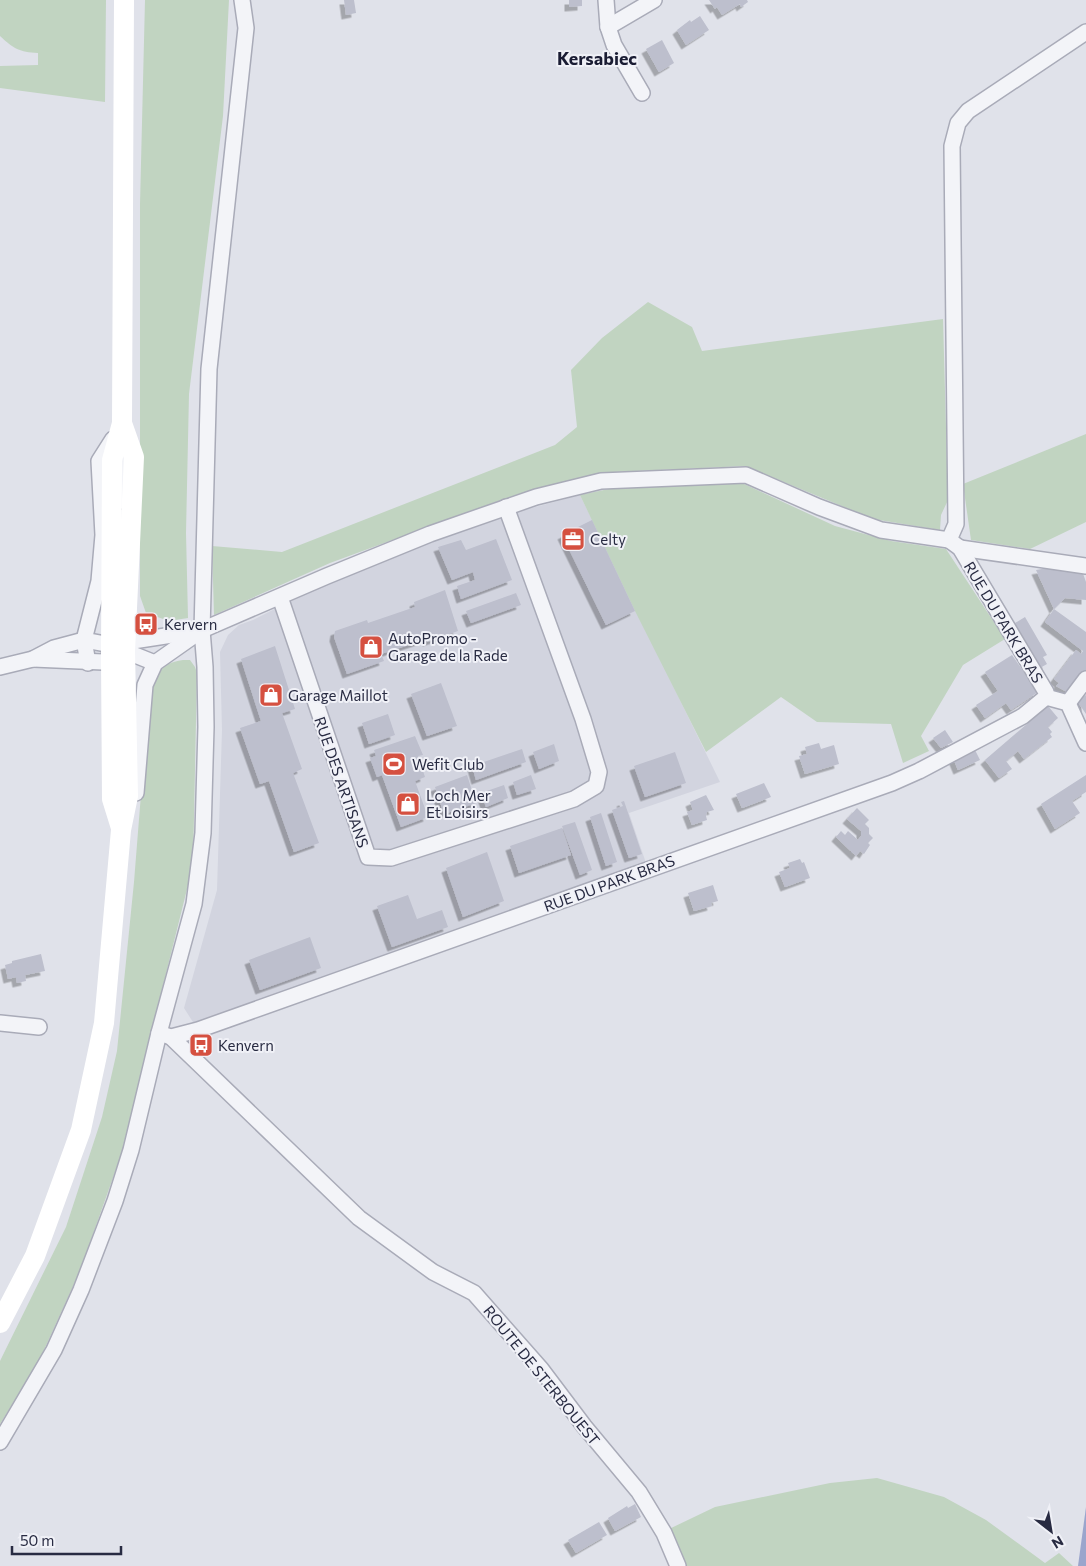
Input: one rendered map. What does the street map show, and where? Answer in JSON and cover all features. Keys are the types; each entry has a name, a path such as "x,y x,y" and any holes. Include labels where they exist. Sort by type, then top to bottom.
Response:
{"main road":[{"path":"0,1323 35,1256 81,1130 104,1023 121,830 112,799 116,651 112,460 122,423 124,0"}],"street":[{"path":"0,1442 54,1350 81,1290 115,1201 165,1035 194,904 204,833 206,727 205,666 202,630 209,368 246,28 242,0"},
{"path":"606,0 608,27 614,45 642,93"},
{"path":"608,27 654,0"},
{"path":"121,830 134,807 145,685 155,663 202,630 430,534 506,507 536,497 601,481 746,475 819,507 881,530 955,544 952,146 958,123 968,111 1086,32"},
{"path":"88,663 84,640 99,581 102,535 100,461 122,423"},
{"name":"RUE DES ARTISANS","path":"280,597 368,857 391,858 574,799 596,786 599,772 583,719 506,507"},
{"name":"RUE DU PARK BRAS","path":"955,544 1086,566"},
{"name":"RUE DU PARK BRAS","path":"955,544 1046,692 1046,697"},
{"path":"33,659 88,663 103,662 116,651 133,641 202,630"},
{"path":"0,668 33,659 54,648 84,640 155,663"},
{"path":"1086,679 1068,703 1086,742"},
{"name":"RUE DU PARK BRAS","path":"1046,697 1068,703"},
{"name":"RUE DU PARK BRAS","path":"165,1035 198,1030 892,783 919,771 1023,716 1046,697"},
{"path":"0,1023 39,1027"},
{"name":"ROUTE DE STERBOUEST","path":"165,1035 359,1218 433,1272 474,1293 541,1369 584,1426 639,1492 664,1533 678,1566"}],"shaded area":[{"path":"580,495 720,782 629,813 648,869 198,1030 184,1008 217,890 222,730 220,652 228,635 239,625 253,620 320,586 480,522"}],"green space":[{"path":"0,0 106,0 105,102 0,88 0,66 38,65 38,53 17,49 0,36"},
{"path":"145,0 229,0 223,116 189,394 186,533 188,618 169,621 146,613 140,596 140,204"},
{"path":"648,302 692,327 702,351 943,319 948,500 941,515 940,530 873,519 745,466 614,472 501,500 330,563 214,615 212,546 282,552 555,445 577,427 571,370 602,338"},
{"path":"1086,434 1086,522 1030,549 971,540 963,484"},
{"path":"742,483 835,526 891,541 946,549 1005,639 963,665 921,736 929,751 903,763 891,724 817,722 781,697 706,752 635,611 580,495 618,487"},
{"path":"183,660 190,660 197,673 193,865 121,1155 80,1271 39,1361 0,1424 0,1361 66,1227 102,1117 117,1051 134,882 149,694 160,671 164,667"},
{"path":"877,1478 944,1497 986,1520 1045,1563 1059,1553 1073,1566 682,1566 667,1530 715,1507 830,1483"}],"water":[{"path":"1086,1507 1086,1566 1078,1566"}],"building":[{"path":"344,0 354,0 356,13 346,15"},
{"path":"569,0 582,0 582,6 569,7"},
{"path":"709,0 747,0 748,2 741,7 740,4 722,15"},
{"path":"700,16 709,30 686,45 677,30 690,20 691,22"},
{"path":"662,40 674,63 659,72 646,49"},
{"path":"592,520 635,611 606,625 562,535"},
{"path":"496,539 512,580 461,599 457,586 475,580 473,572 452,580 438,547 461,540 466,550"},
{"path":"1053,567 1081,568 1086,582 1086,600 1065,598 1054,609 1036,570"},
{"name":"AutoPromo - Garage de la Rade","path":"445,590 458,631 427,642 427,639 381,654 384,661 347,674 334,637 335,631 367,620 368,623 415,607 414,602"},
{"path":"516,593 521,605 471,623 466,611"},
{"path":"1054,609 1086,632 1086,670 1069,693 1056,686 1059,683 1054,679 1076,650 1081,654 1083,651 1045,622"},
{"path":"1025,617 1047,655 1043,657 1047,664 1040,668 1015,623"},
{"path":"275,646 295,709 282,713 302,769 293,773 319,843 294,852 269,781 260,784 240,728 261,721 241,659"},
{"path":"1012,655 1038,692 1011,710 1006,703 985,718 976,705 998,691 985,672"},
{"path":"441,683 457,726 427,736 411,694"},
{"path":"1086,695 1086,714 1077,701"},
{"path":"1048,706 1058,718 1048,727 1052,732 1050,734 1052,737 1024,759 1018,751 1006,761 1012,769 999,778 985,760"},
{"path":"388,714 395,735 369,744 362,723"},
{"path":"945,730 953,742 941,748 933,738"},
{"path":"415,736 423,755 418,756 425,777 415,781 428,817 401,827 382,775 377,777 370,758 376,756 374,750"},
{"path":"819,743 821,749 834,745 839,764 805,774 799,756 807,754 805,747"},
{"path":"554,744 559,761 539,769 533,752"},
{"path":"974,748 980,760 958,770 953,758"},
{"path":"522,749 526,762 476,780 472,766"},
{"path":"675,752 686,783 645,797 634,766"},
{"path":"467,775 476,803 444,814 435,787"},
{"path":"531,775 536,789 517,795 513,782"},
{"path":"1086,775 1086,792 1072,801 1080,813 1055,829 1041,804"},
{"path":"764,783 771,797 742,808 736,794"},
{"path":"504,785 508,798 486,807 481,793"},
{"path":"706,795 714,810 707,812 707,820 692,825 687,812 693,810 690,802"},
{"path":"624,801 642,854 629,858 612,810 623,806 621,802"},
{"path":"857,808 869,820 865,824 873,838 868,843 870,845 864,854 860,851 856,856 836,837 841,831 845,835 848,831 858,840 861,836 861,831 847,819"},
{"path":"601,813 617,862 606,866 590,817"},
{"path":"575,822 592,870 580,875 562,826"},
{"path":"562,828 571,855 519,873 510,846"},
{"path":"487,852 504,901 463,917 446,868"},
{"path":"800,859 802,863 804,862 810,878 785,887 779,872 790,868 788,863"},
{"path":"713,885 718,901 711,903 712,906 694,911 688,893"},
{"path":"408,895 417,919 442,910 448,927 392,947 377,906"},
{"path":"310,937 321,968 260,990 249,960"},
{"path":"41,954 45,971 25,975 26,981 17,983 16,977 8,979 5,965 12,963 12,961"},
{"path":"635,1504 641,1517 615,1531 608,1518 627,1506 628,1508"},
{"path":"599,1522 607,1535 576,1553 568,1540"}],"place":[{"name":"Celty","path":"573,539"},
{"name":"Kervern","path":"146,624"},
{"name":"AutoPromo - Garage de la Rade","path":"371,647"},
{"name":"Garage Maillot","path":"271,695"},
{"name":"Wefit Club","path":"394,764"},
{"name":"Loch Mer Et Loisirs","path":"408,804"},
{"name":"Kenvern","path":"201,1045"}],"district":[{"name":"Kersabiec","path":"597,58"}]}
